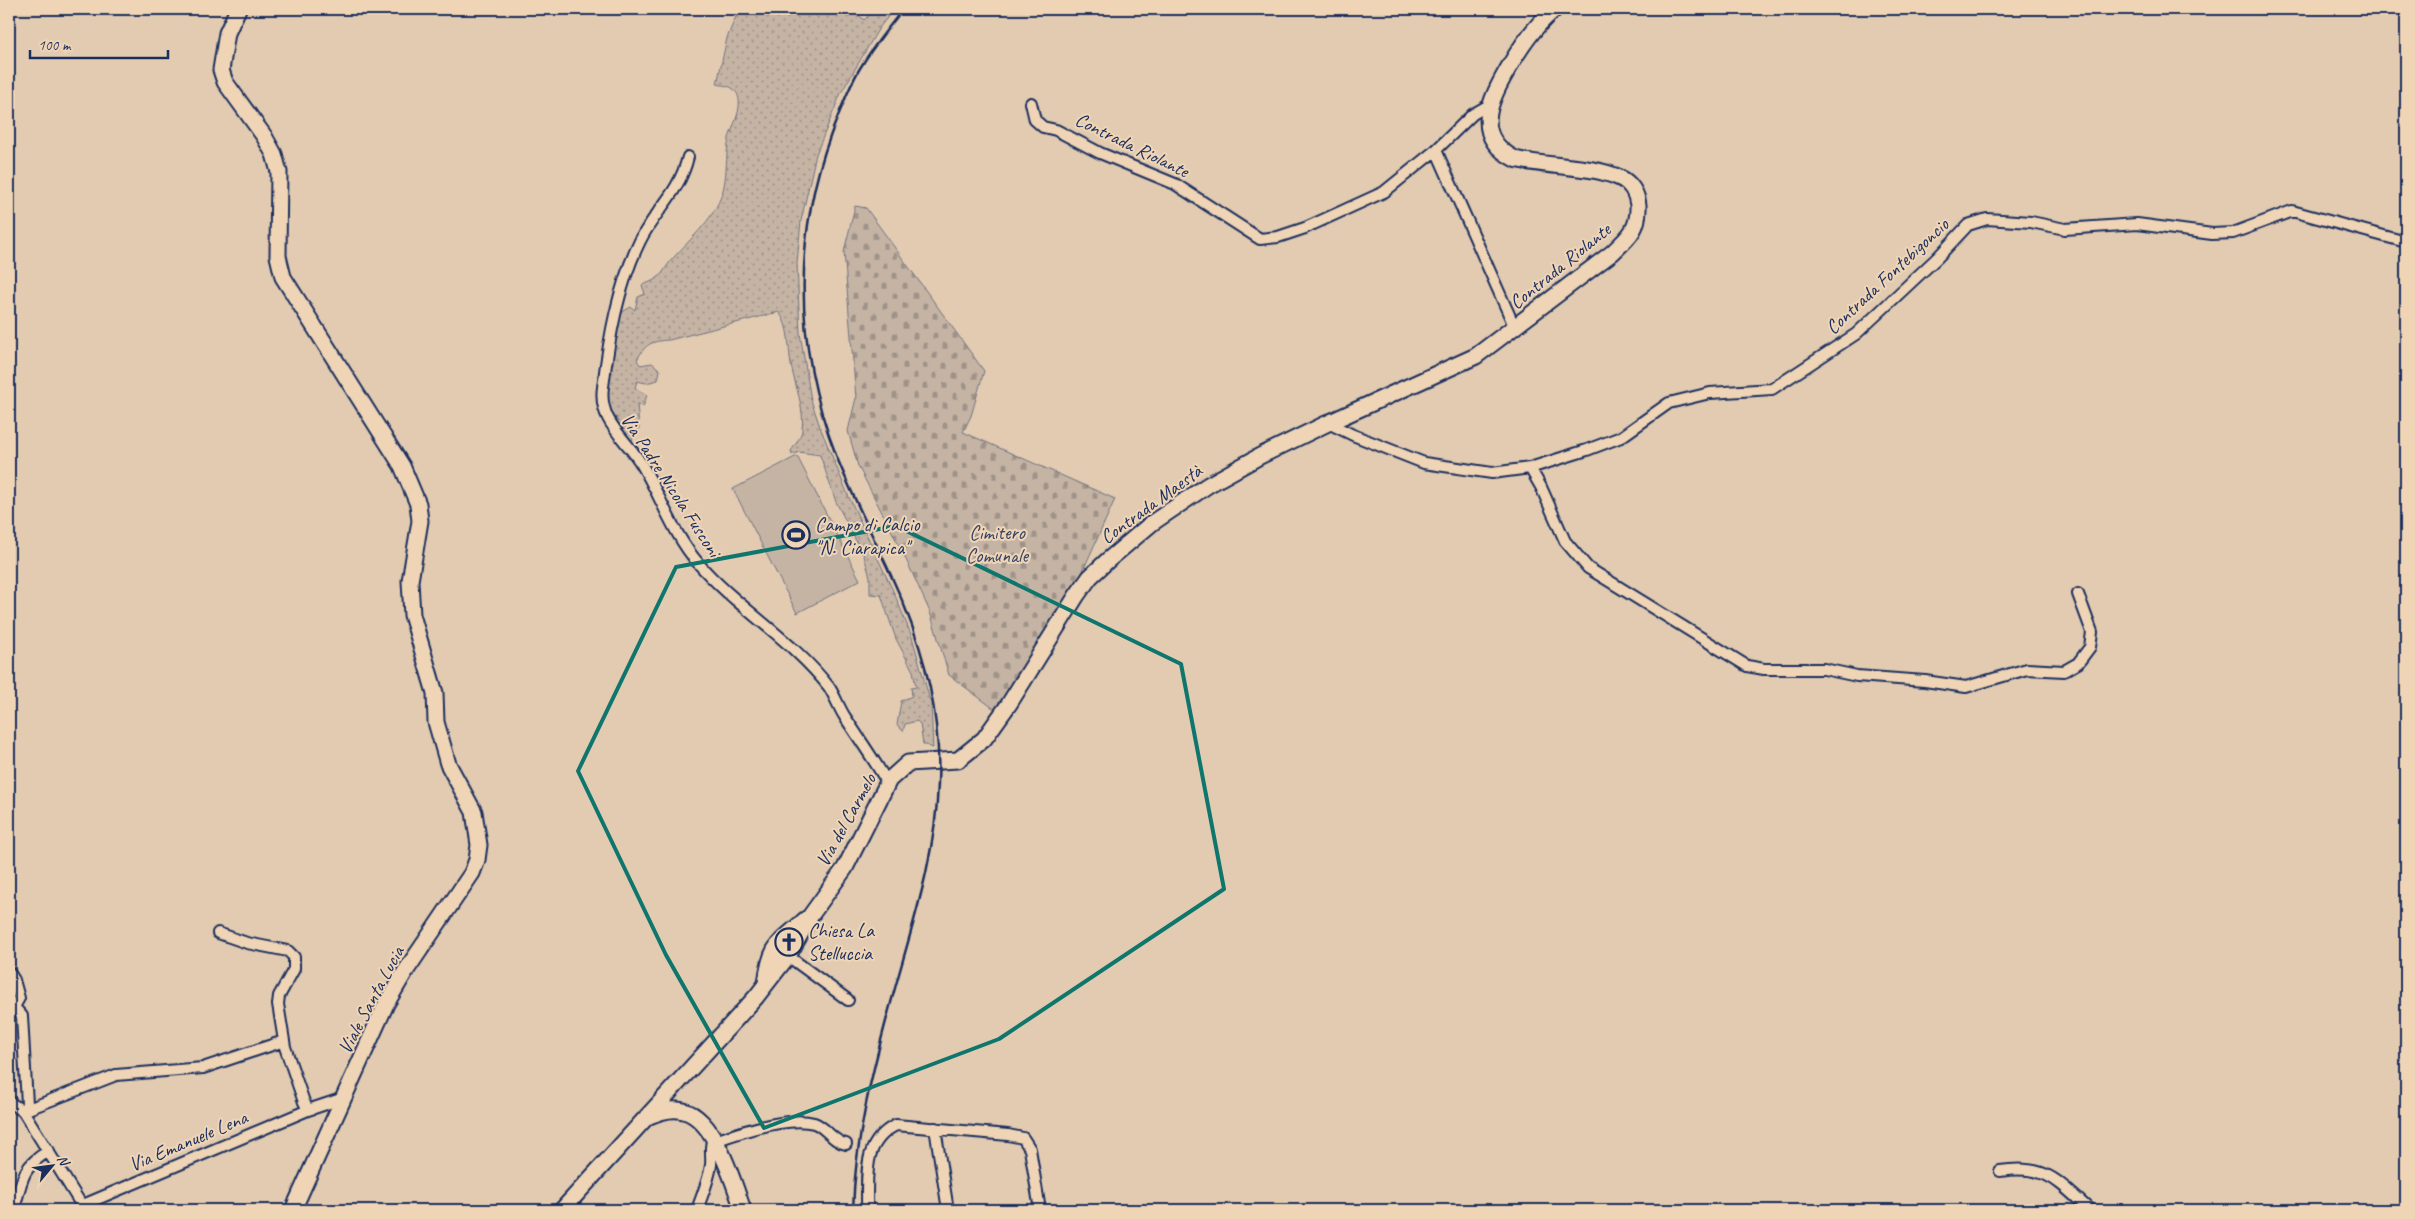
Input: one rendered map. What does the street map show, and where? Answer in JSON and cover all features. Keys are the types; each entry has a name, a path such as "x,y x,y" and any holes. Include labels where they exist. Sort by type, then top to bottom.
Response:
{"street":[{"name":"Viale Santa Lucia","path":"238,9 227,33 221,70 225,82 264,136 274,154 279,172 278,256 283,277 293,296 336,359 402,466 418,504 420,522 410,582 412,615 435,693 436,722 448,764 474,812 478,845 472,873 386,1004 293,1210"},
{"name":"Contrada Riolante","path":"1454,368 1476,356 1515,328 1630,236 1638,219 1638,200 1634,189 1621,179 1604,174 1532,164 1515,159 1502,152 1491,137 1488,121 1489,105 1521,47 1555,9"},
{"name":"Contrada Riolante","path":"1031,103 1035,120 1043,127 1056,130 1100,153 1175,184 1260,239 1278,237 1305,228 1384,192 1436,150 1473,114 1489,105"},
{"name":"Contrada Riolante","path":"1436,150 1515,328"},
{"name":"Via Padre Nicola Fusconi","path":"688,157 678,186 640,240 619,294 602,389 603,408 608,422 641,463 679,536 698,563 780,637 829,688 844,717 865,745 884,777 889,780"},
{"name":"Contrada Fontebigoncio","path":"1328,423 1352,435 1424,463 1492,473 1530,468 1621,437 1669,403 1710,393 1772,390 1856,334 1937,258 1968,224 1986,219 2031,222 2065,229 2137,224 2205,234 2233,233 2292,211 2406,242"},
{"name":"Contrada Maestà","path":"948,761 962,758 984,738 1009,704 1090,577 1152,523 1208,485 1328,423 1454,368"},
{"path":"1530,468 1541,486 1565,541 1588,568 1747,666 1764,669 1824,669 1857,676 1925,681 1966,687 2028,669 2064,671 2078,664 2090,647 2092,632 2078,594"},
{"name":"Via del Carmelo","path":"562,1210 766,984 788,956 811,915 845,868 889,780 908,763 948,761"},
{"name":"Via del Carmelo","path":"766,984 768,964 775,946 785,935 811,915"},
{"path":"218,933 247,943 288,952 294,957 294,969 282,991 278,1004 284,1042 308,1110"},
{"path":"788,956 848,1000"},
{"path":"9,972 20,998 11,1008 22,1016 27,1104 23,1111"},
{"path":"23,1111 116,1075 203,1068 284,1042"},
{"path":"675,1085 675,1097 679,1110"},
{"name":"Via Emanuele Lena","path":"84,1208 308,1110 344,1098"},
{"path":"9,1102 23,1111 84,1208"},
{"path":"646,1117 668,1110 679,1110 695,1117 714,1139 743,1210"},
{"path":"697,1210 708,1178 711,1163 709,1147 714,1139 796,1120 816,1124 840,1143 846,1144"},
{"path":"867,1210 868,1166 874,1141 896,1125 1023,1138 1030,1149 1040,1210"},
{"path":"935,1128 948,1210"},
{"path":"16,1202 22,1175 35,1158 48,1151"},
{"path":"2000,1171 2020,1168 2033,1169 2046,1174 2090,1210"}],"highlighted area":[{"path":"896,526 1181,664 1224,889 999,1039 764,1128 666,955 578,771 676,567"}],"green space":[{"path":"739,9 853,9 864,20 875,9 894,9 879,28 841,93 816,154 801,221 797,263 800,333 811,400 820,427 848,495 895,595 912,637 931,704 933,748 923,744 920,724 917,721 905,724 903,731 897,725 901,701 912,696 911,688 916,687 913,671 896,639 881,595 870,594 870,577 864,556 836,502 820,455 799,452 792,455 791,451 798,441 803,422 791,365 787,331 779,312 649,344 637,360 640,365 652,363 660,370 658,380 646,383 637,381 635,388 647,395 643,407 637,403 639,429 634,435 630,446 615,427 610,414 608,400 609,370 614,339 622,312 631,307 635,310 638,297 645,294 642,285 662,274 670,262 706,222 723,192 728,143 738,112 739,99 737,93 732,88 717,84 727,38"},
{"name":"Cimitero Comunale","path":"855,206 866,208 984,371 971,416 963,432 1115,499 1072,595 997,711 949,675 930,612 904,555 858,466 848,431 856,398 844,252"},
{"name":"Campo di Calcio \"N. Ciarapica\"","path":"797,456 860,580 797,613 733,489"}],"railway":[{"path":"853,1210 857,1156 866,1103 928,865 933,838 938,783 937,737 931,692 912,626 896,586 844,474 822,413 812,371 806,328 804,286 806,243 812,200 823,158 838,116 855,77 872,50 903,9"}],"place":[{"name":"Campo di Calcio \"N. Ciarapica\"","path":"796,535"},
{"name":"Chiesa La Stelluccia","path":"789,942"}]}
